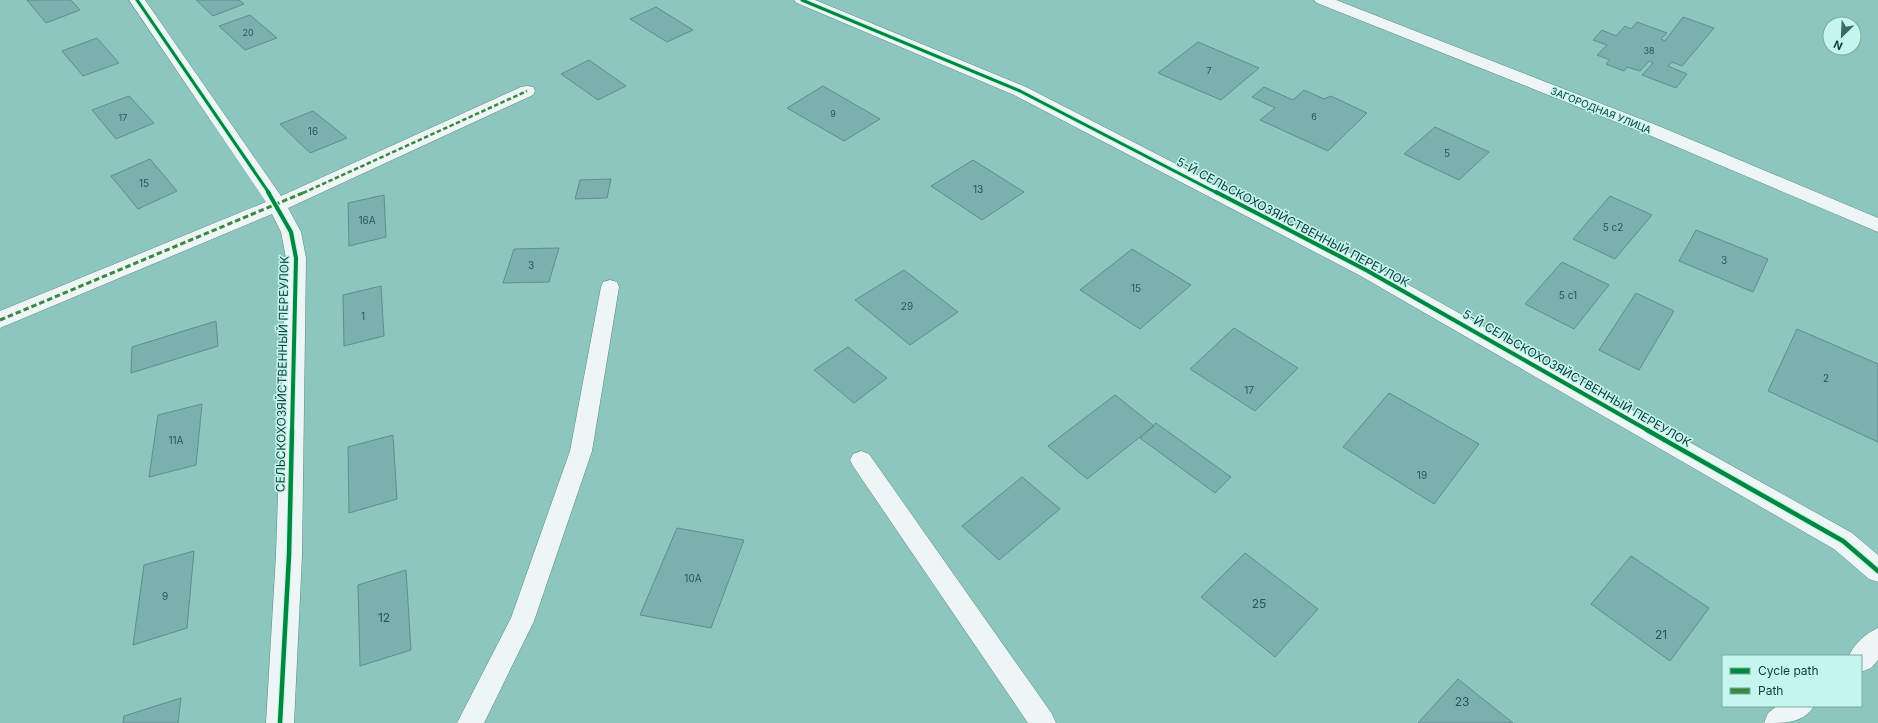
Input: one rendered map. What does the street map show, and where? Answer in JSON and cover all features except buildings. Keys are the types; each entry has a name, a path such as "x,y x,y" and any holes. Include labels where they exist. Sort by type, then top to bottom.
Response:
{"street":[{"name":"СЕЛЬСКОХОЗЯЙСТВЕННЫЙ ПЕРЕУЛОК","path":"137,0 277,205 291,232 296,258 289,555 280,723"},
{"name":"5-Й СЕЛЬСКОХОЗЯЙСТВЕННЫЙ ПЕРЕУЛОК","path":"802,0 1020,91 1366,270 1843,541 1878,571"},
{"name":"ЗАГОРОДНАЯ УЛИЦА","path":"1322,0 1655,131 1878,225"},
{"path":"0,320 277,205 527,91"},
{"path":"1862,658 1878,641"},
{"path":"1778,723 1799,707"}],"lane":[{"path":"470,723 522,621 581,452 610,287"},
{"path":"861,460 1043,723"}],"marked path":[{"path":"0,320 277,205 527,91"}],"cycle path":[{"path":"137,0 277,205 291,232 296,258 289,555 280,723"},
{"path":"802,0 1020,91 1366,270 1843,541 1878,571"}]}
